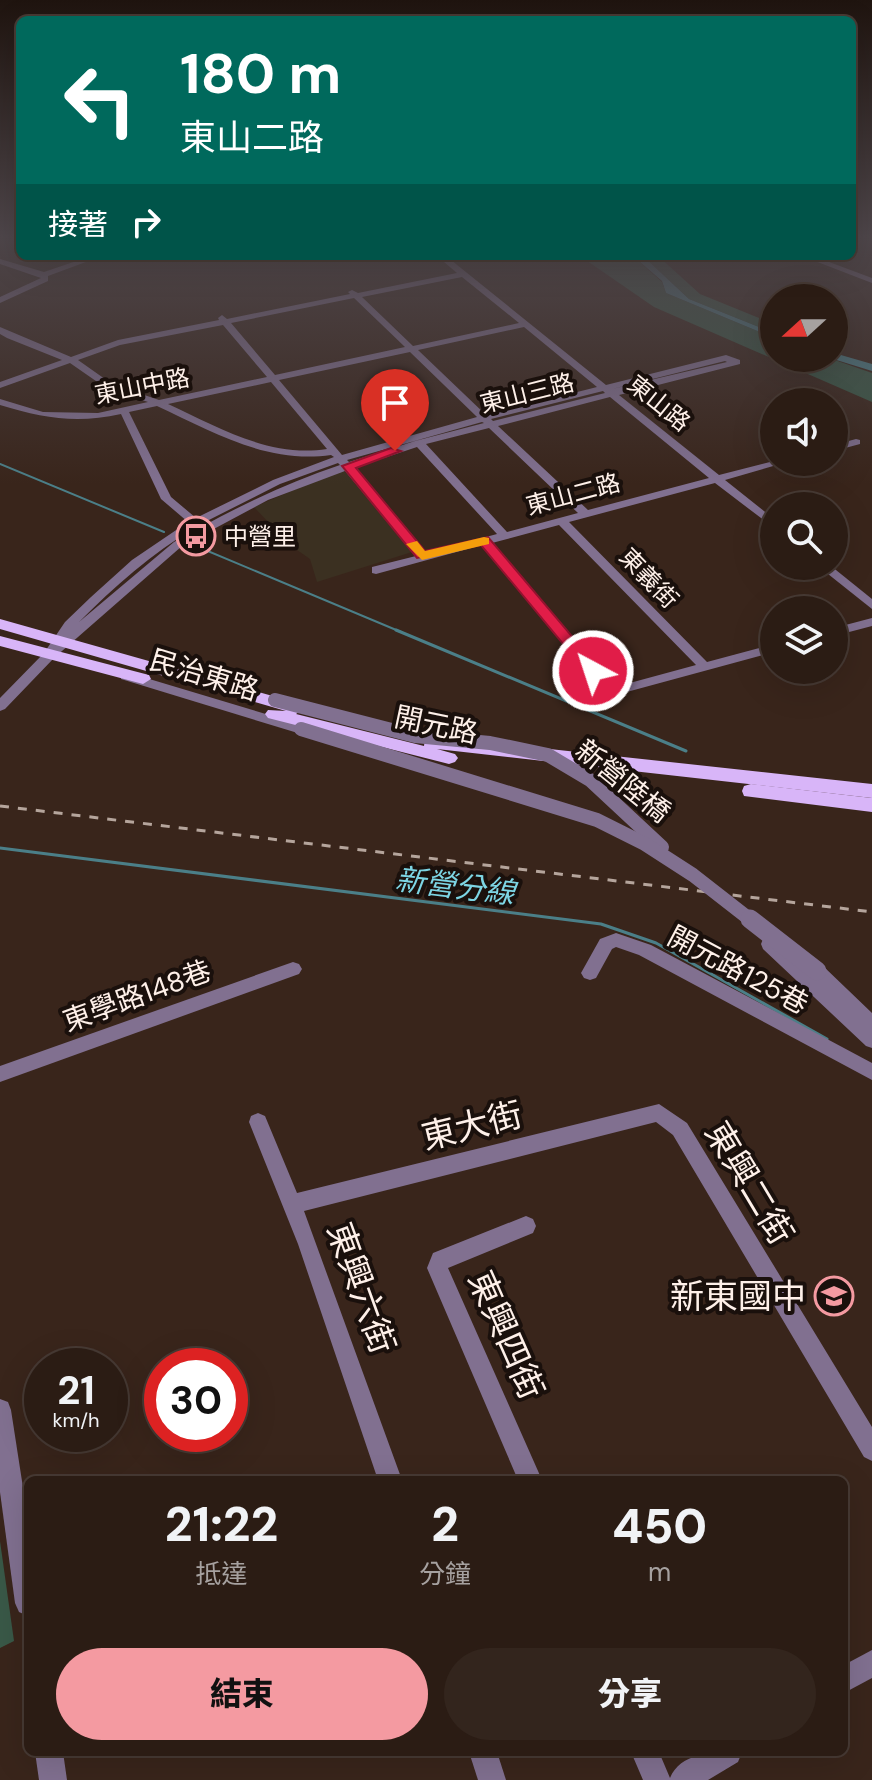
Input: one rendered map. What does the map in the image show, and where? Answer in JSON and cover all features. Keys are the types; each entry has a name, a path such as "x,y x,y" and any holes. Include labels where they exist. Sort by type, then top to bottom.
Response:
{"main road":[{"name":"開元路","path":"0,624 99,659 416,752 470,762 872,805"},
{"name":"開元路","path":"0,641 58,645"},
{"name":"開元路","path":"99,659 422,741 468,749 872,791"}],"street":[{"path":"0,382 61,359 118,343 233,318"},
{"path":"381,318 585,514"},
{"name":"東山路","path":"519,318 760,514"},
{"path":"223,320 422,556"},
{"name":"東山中路","path":"0,402 25,412 60,417 98,416 526,324"},
{"name":"東山三路","path":"0,330 83,366 112,387 158,404 202,426 255,444 308,456 342,459"},
{"name":"東山三路","path":"58,645 122,573 192,522 269,484 413,435 488,421 737,362 726,358 609,391"},
{"path":"124,411 166,499 205,529"},
{"name":"東山三路","path":"58,645 178,544 205,529 342,459 419,443 488,421"},
{"path":"848,444 856,442"},
{"path":"419,443 504,535"},
{"name":"東山二路","path":"376,570 760,468"},
{"name":"東義街","path":"561,520 705,667"},
{"path":"484,540 612,692 760,652"},
{"path":"841,580 872,605"},
{"path":"848,628 872,622"},
{"path":"0,706 58,645"},
{"name":"開元路","path":"99,659 275,700"},
{"name":"民治東路","path":"99,659 301,729"},
{"name":"新營陸橋","path":"275,700 415,736 490,743 548,755 590,780 693,875"},
{"name":"新營陸橋","path":"301,729 597,820 645,844 693,875 872,1011"},
{"path":"440,779 465,780"},
{"path":"726,906 872,1040"},
{"name":"開元路125巷","path":"590,973 606,944 616,940 645,950 872,1072"},
{"name":"東學路148巷","path":"0,1074 293,969"},
{"name":"新營陸橋","path":"817,971 872,1024"},
{"name":"東大街","path":"292,1204 651,1113 667,1117"},
{"name":"東興二街","path":"667,1117 680,1129 872,1449"},
{"name":"東興六街","path":"258,1122 292,1204 389,1476"},
{"name":"東興四街","path":"526,1226 440,1260 437,1268 528,1476"},
{"path":"0,1410 24,1575"},
{"path":"848,1678 872,1663"},
{"path":"50,1756 53,1780"},
{"path":"484,1756 492,1780"},
{"path":"647,1756 657,1780"},
{"path":"683,1780 722,1756"}],"shaded area":[{"path":"338,471 346,472 412,552 317,582 310,559 290,545 254,507"}],"green space":[{"path":"679,318 726,318 760,332 760,353"},
{"path":"737,318 759,318 760,327"},
{"path":"848,365 872,373 872,402 848,392 848,388 840,388 803,372 848,372"},
{"path":"0,1541 14,1641 0,1648"}],"water":[{"path":"726,318 737,318 760,327 760,332"}],"waterway":[{"path":"848,360 872,368"},
{"path":"0,464 164,532"},
{"path":"191,544 401,632"},
{"path":"396,630 686,751"},
{"name":"新營分線","path":"0,848 601,924 656,943 827,1039"}],"railway":[{"path":"0,806 872,912"}],"slow traffic":[{"path":"412,544 422,556 484,541"}],"place":[{"name":"中營里","path":"196,536"},
{"name":"新東國中","path":"834,1296"}],"route":[{"path":"395,451 348,466 422,556 484,540 593,671"}]}
